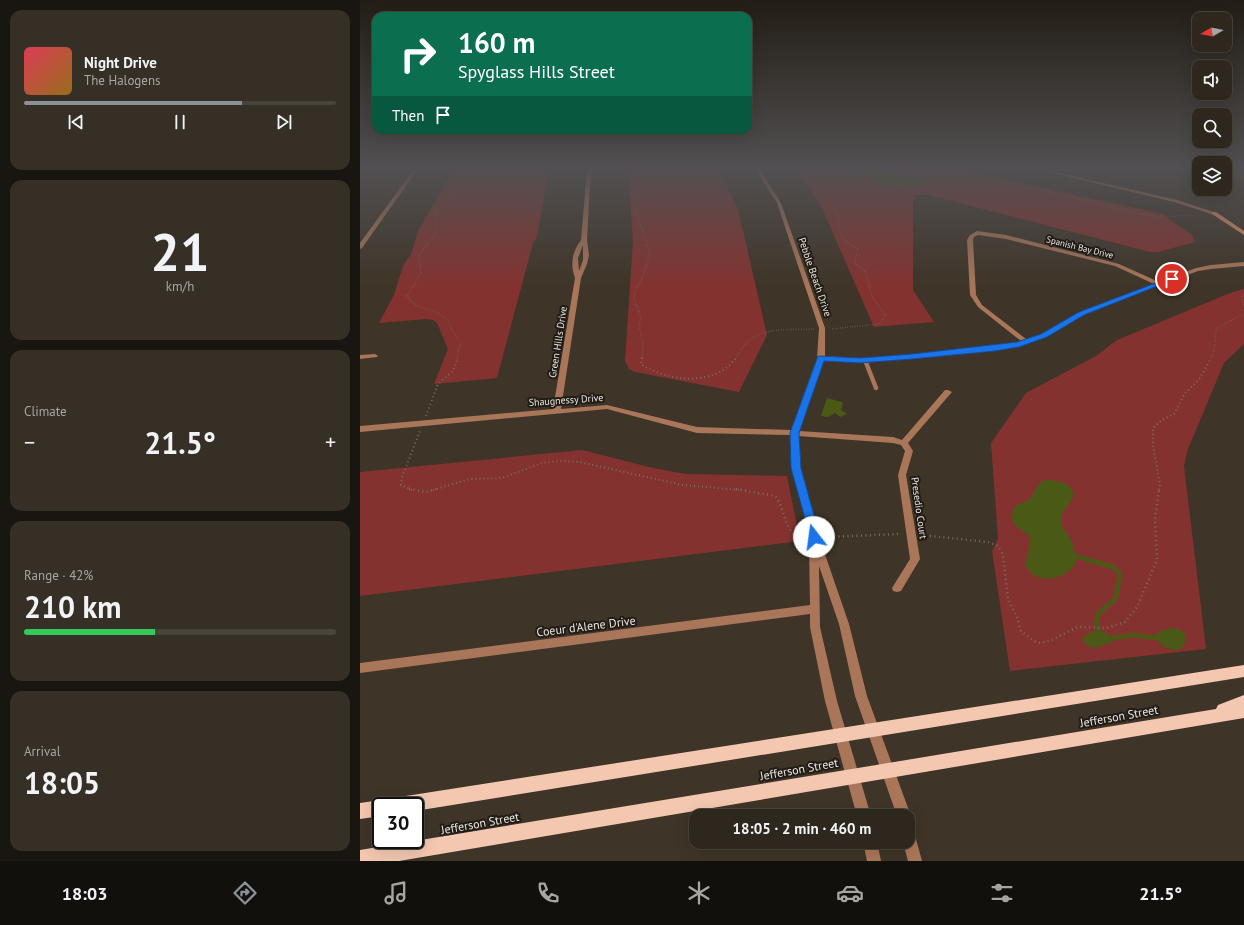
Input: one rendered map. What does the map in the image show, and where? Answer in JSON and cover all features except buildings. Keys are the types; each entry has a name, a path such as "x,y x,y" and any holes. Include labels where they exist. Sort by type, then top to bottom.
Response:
{"main road":[{"path":"424,801 1244,671"},
{"path":"1202,718 1244,702"},
{"name":"Jefferson Street","path":"360,859 1244,711"},
{"path":"360,811 372,809"}],"street":[{"path":"360,255 362,251 361,246 387,209"},
{"name":"Green Hills Drive","path":"557,410 578,278 585,266 588,248 584,240 586,209"},
{"name":"Pebble Beach Drive","path":"781,209 822,329 821,358 794,433 796,468 814,537"},
{"path":"1202,209 1214,213 1244,234"},
{"name":"Spanish Bay Drive","path":"1026,342 980,306 974,295 970,240 972,236 977,233 994,235 1117,265 1160,284"},
{"name":"Green Hills Drive","path":"578,278 574,268 577,248 584,240"},
{"path":"821,358 865,360 995,349 1026,342 1044,335 1082,313 1196,270 1244,264"},
{"path":"360,357 375,356"},
{"path":"794,433 892,440 904,443 948,392"},
{"name":"Shaugnessy Drive","path":"360,429 557,410 607,407 697,430 794,433"},
{"name":"Presedio Court","path":"897,588 915,559 902,475 909,451 904,443"},
{"path":"814,537 815,627 830,700 862,809"},
{"path":"814,537 844,624 861,696 902,809"},
{"name":"Coeur d'Alene Drive","path":"360,668 815,610"},
{"path":"871,849 874,861"},
{"path":"912,849 915,861"}],"lane":[{"path":"865,360 876,388"}],"path":[{"path":"436,209 436,234 419,255 421,273 407,296 414,305 436,312 445,318 460,344 460,350 452,371 438,384 402,477 401,485 406,489 421,491 439,490 464,480 509,476 544,463 564,461 579,462 683,485 734,489 775,496 779,501 790,532 799,538 911,534 988,542 998,546 1003,555 1008,600 1022,631 1034,641 1040,643 1052,640 1077,627 1106,628 1118,626 1131,616 1137,607 1157,560 1155,519 1160,485 1153,446 1153,428 1162,420 1174,414 1185,393 1199,380 1214,353 1214,340 1217,328 1244,314"},
{"path":"635,209 650,252 640,284 636,289 634,297 641,318 639,325 643,343 640,364 648,370 676,378 704,376 725,368 731,363 744,344 756,336 771,332 871,326 882,322 886,316 875,302 866,273 856,262 858,249 844,240 839,229 838,213 834,209"},
{"path":"1120,209 1140,214 1162,216 1198,215"},
{"path":"1244,295 1242,297 1244,306"}],"shaded area":[{"path":"431,209 542,209 537,237 533,243 497,378 434,384 448,349 437,323 433,320 426,319 379,323 394,295 403,266 411,254 419,229"},
{"path":"631,209 738,209 767,335 739,392 635,372 629,369 625,361 633,241"},
{"path":"822,209 913,209 913,290 934,322 874,327"},
{"path":"983,209 1140,209 1162,214 1192,235 1195,242 1158,252 1150,252"},
{"path":"1244,289 1244,344 1224,363 1188,449 1184,466 1206,649 1010,671 992,551 998,539 991,443 1026,393 1096,356 1117,340 1230,293"},
{"path":"827,398 842,402 843,404 841,410 847,414 840,417 835,413 828,417 821,416"},
{"path":"582,450 653,468 686,474 787,476 800,541 360,596 360,472"},
{"path":"1046,480 1066,484 1072,491 1073,495 1071,501 1063,511 1061,522 1072,542 1076,563 1071,569 1059,577 1044,579 1031,573 1026,567 1030,538 1013,523 1012,515 1015,507 1028,500 1040,482"},
{"path":"1171,628 1186,633 1186,641 1183,647 1179,649 1174,650 1163,646 1154,636 1158,632"},
{"path":"1093,631 1105,633 1114,641 1096,647 1088,646 1082,638"}],"waterway":[{"path":"1075,556 1113,567 1119,572 1120,577 1115,599 1098,614 1096,622 1099,631"},
{"path":"1112,638 1134,635 1155,638"}],"route":[{"path":"814,537 796,468 794,433 821,358 860,360 912,357 995,349 1019,344 1044,335 1082,313 1172,279"}]}
